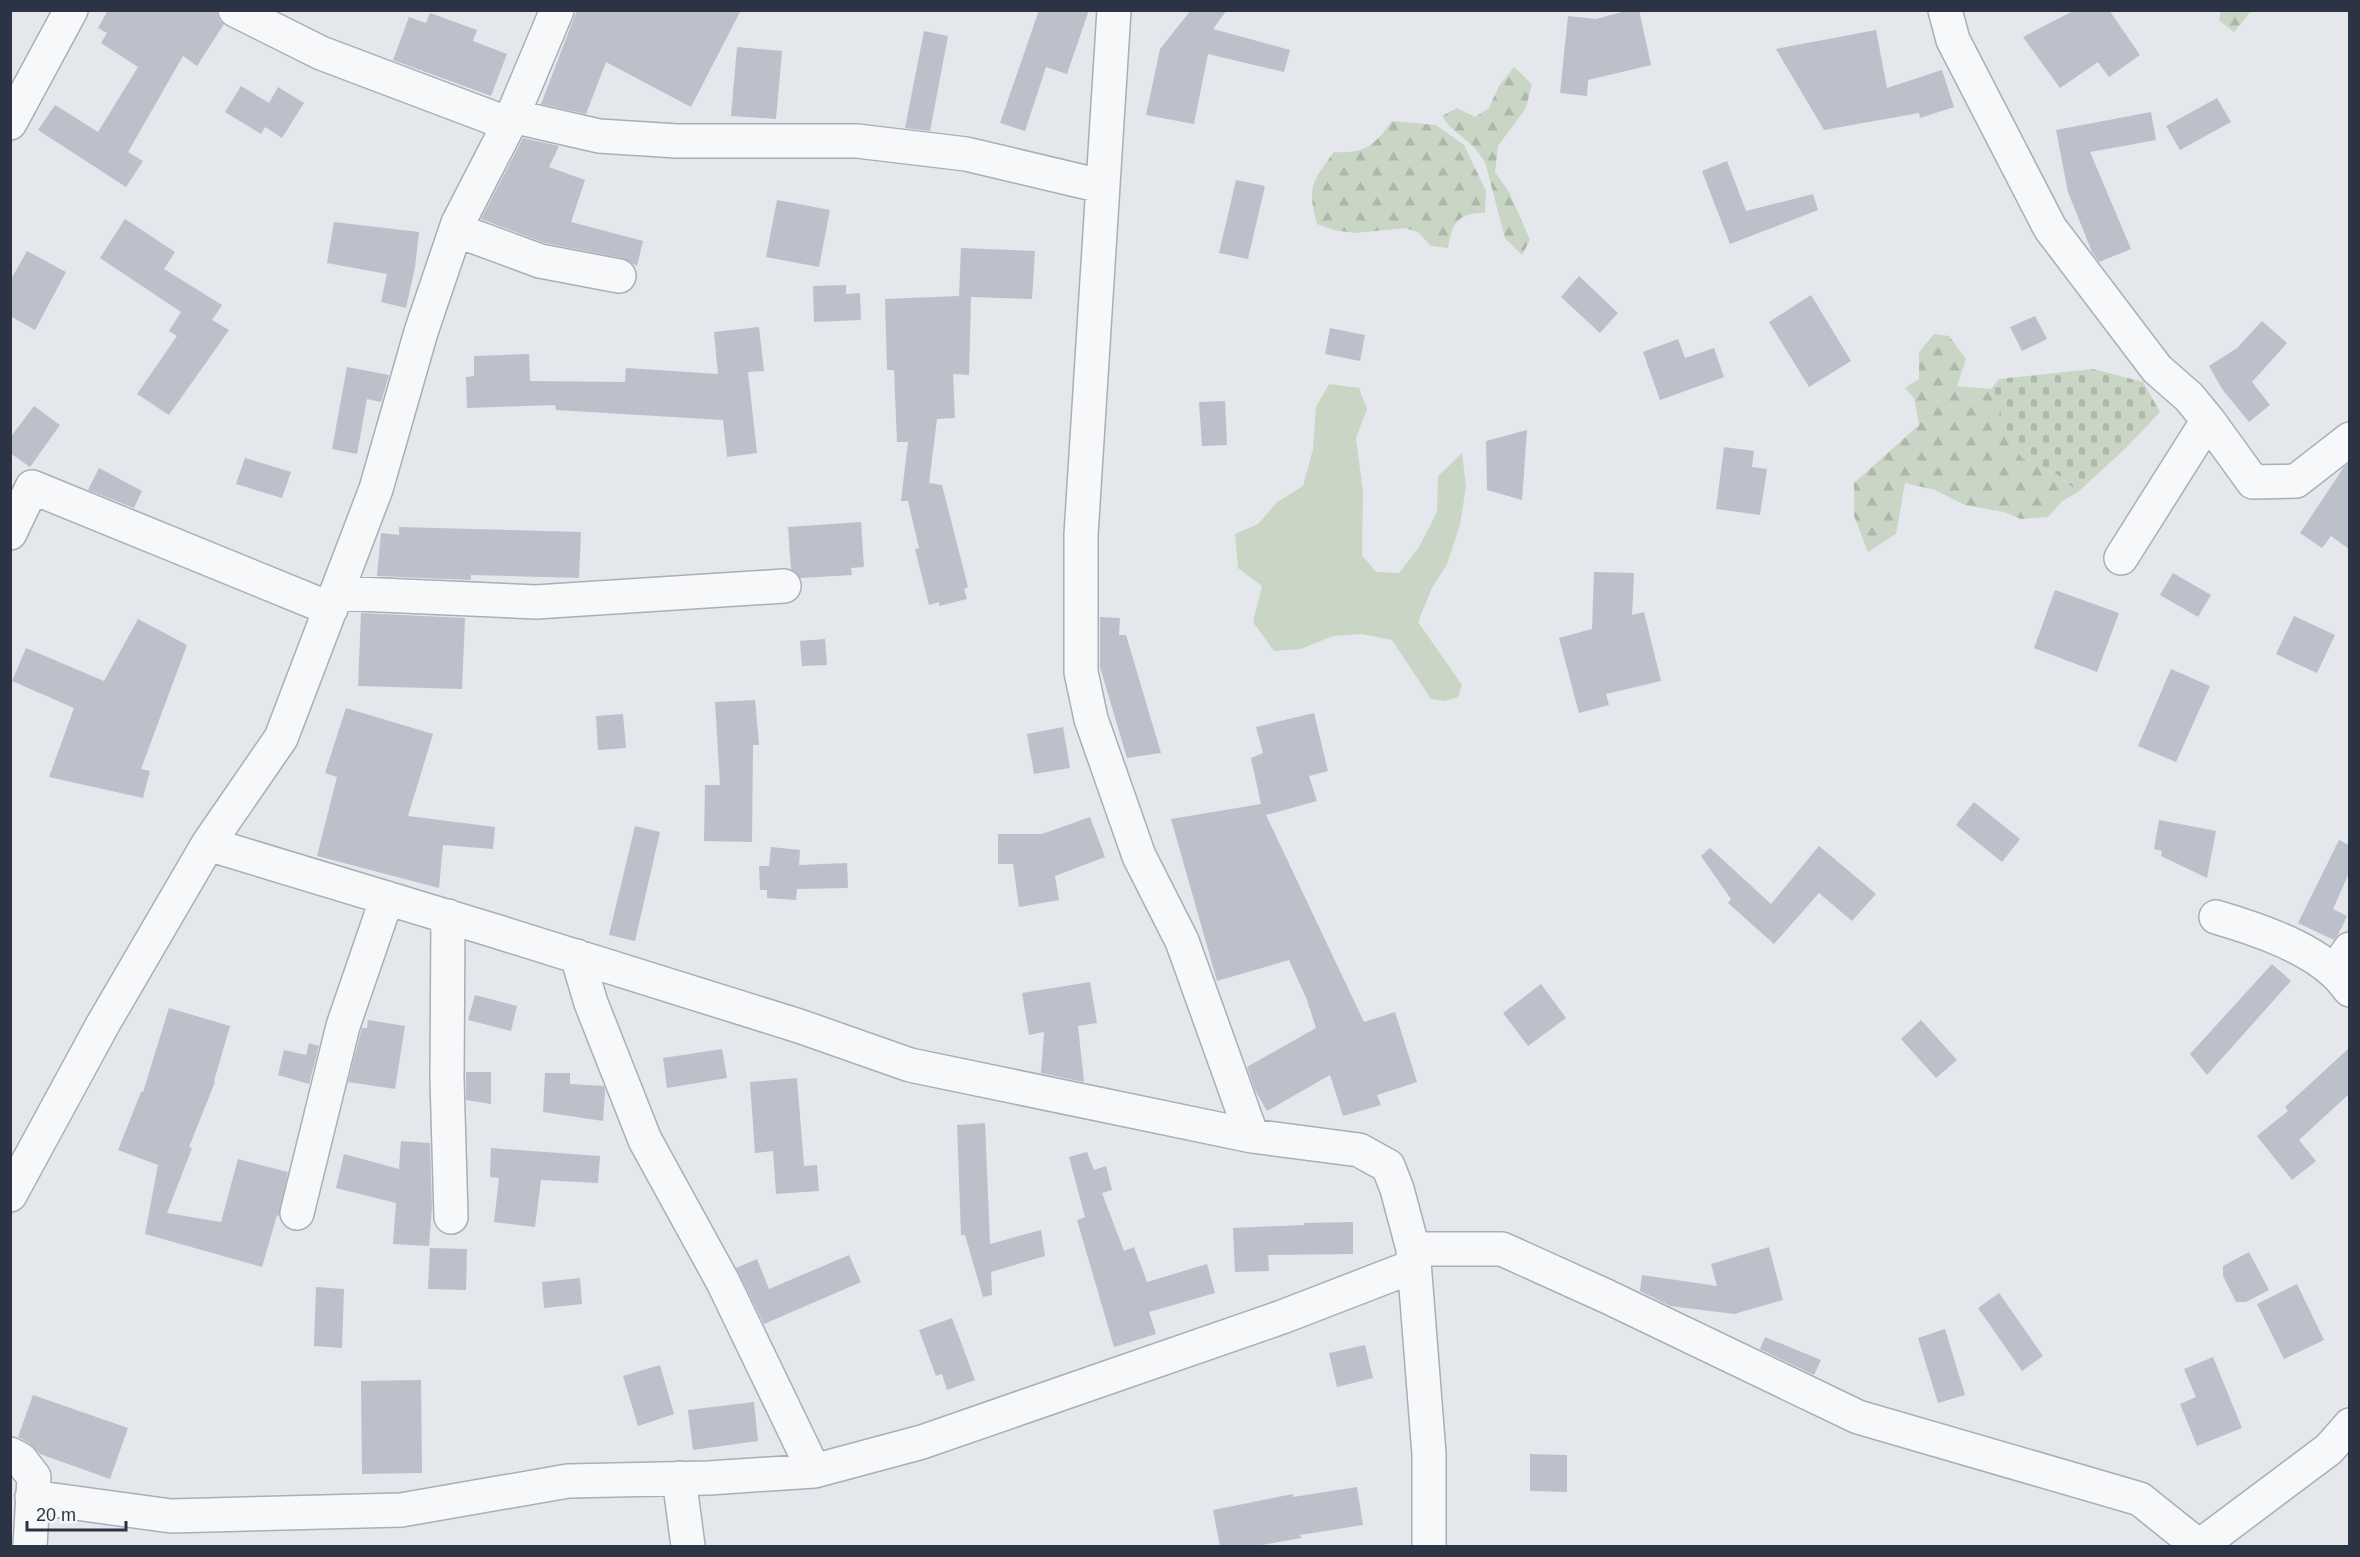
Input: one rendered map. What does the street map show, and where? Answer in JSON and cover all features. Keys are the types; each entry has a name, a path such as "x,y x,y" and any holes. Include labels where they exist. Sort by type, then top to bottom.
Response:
{"street":[{"path":"10,123 71,10"},
{"path":"235,10 321,54 511,120 599,136 677,141 856,141 966,154 1101,186"},
{"path":"10,1195 103,1024 208,844 281,738 376,489 421,332 456,230 511,120 557,10"},
{"path":"1114,10 1101,186 1081,535 1081,672 1091,719 1140,856 1182,941 1252,1136"},
{"path":"1945,10 1953,40 2050,228 2157,369 2208,420 2253,482 2296,481 2349,439"},
{"path":"456,230 540,261 619,276"},
{"path":"2121,558 2208,420"},
{"path":"10,533 32,487 333,601 536,602 784,586"},
{"path":"208,844 577,956 799,1026 910,1065 1252,1136 1359,1150 1388,1166 1397,1189 1413,1257 1429,1454 1429,1546"},
{"path":"297,1213 343,1026 387,898"},
{"path":"448,916 447,1079 451,1217"},
{"path":"2216,917 2241,924 2344,970"},
{"path":"577,956 591,1003 645,1140 723,1282 814,1471"},
{"path":"32,1497 171,1516 401,1510 568,1481 709,1478 814,1471 922,1442 1282,1317 1413,1257 1502,1249 1606,1296 1858,1417 2140,1499 2196,1544 2211,1543 2329,1449 2349,1425"},
{"path":"10,1454 20,1459 34,1477 30,1546"},
{"path":"679,1478 688,1546"}],"green space":[{"path":"2221,10 2251,11 2234,32 2219,20"},
{"path":"1514,67 1532,84 1526,108 1498,146 1495,172 1509,192 1530,240 1522,255 1505,238 1485,162 1474,147 1449,126 1442,116 1457,108 1475,117 1489,108 1499,86"},
{"path":"1392,121 1436,125 1464,145 1486,191 1485,213 1462,217 1454,226 1448,248 1431,246 1418,232 1405,228 1355,233 1334,230 1317,224 1312,193 1316,178 1334,152 1354,152 1368,147 1380,137"},
{"path":"1934,334 1949,336 1966,359 1957,386 1991,389 2022,458 2058,475 2078,492 2062,501 2048,517 2021,519 2004,512 1965,505 1935,490 1905,483 1896,534 1868,552 1854,516 1854,483 1919,425 1914,398 1905,388 1919,379 1919,352"},
{"path":"2093,369 2143,382 2160,412 2127,447 2078,492 2058,475 2022,458 2007,434 1991,389 1999,379"},
{"path":"1329,384 1359,388 1367,409 1356,438 1363,492 1362,555 1376,572 1399,573 1419,547 1437,512 1438,476 1462,453 1466,487 1460,525 1447,564 1432,588 1418,622 1462,685 1458,697 1445,701 1431,699 1392,640 1362,634 1333,636 1301,649 1274,651 1253,622 1262,586 1238,568 1235,534 1258,524 1277,502 1303,486 1313,449 1316,407"}],"building":[{"path":"108,10 216,10 219,20 224,24 197,66 183,56 128,152 143,161 126,187 38,130 55,105 98,132 138,67 101,43 107,33 98,28"},
{"path":"577,10 741,10 691,107 606,62 586,114 541,104"},
{"path":"1039,10 1089,10 1067,74 1046,67 1025,131 1000,123"},
{"path":"1191,10 1227,10 1213,29 1290,50 1284,72 1208,54 1194,124 1146,115 1160,49"},
{"path":"1629,10 1639,10 1651,65 1588,80 1587,96 1560,93 1568,16 1596,19"},
{"path":"2075,10 2109,10 2140,55 2109,77 2098,62 2060,88 2023,37"},
{"path":"430,13 477,30 473,41 507,54 491,96 393,60 409,17 426,23"},
{"path":"1876,30 1887,88 1942,70 1954,107 1920,118 1919,113 1824,130 1776,49"},
{"path":"924,31 948,36 930,131 905,128"},
{"path":"737,47 782,51 776,119 731,116"},
{"path":"241,86 269,103 278,87 304,103 282,138 265,127 261,134 225,112"},
{"path":"2217,98 2231,122 2180,150 2166,126"},
{"path":"2151,112 2156,140 2090,152 2131,249 2099,262 2092,252 2068,192 2056,130"},
{"path":"523,138 559,146 549,167 585,180 571,222 643,241 637,266 622,258 545,243 481,219"},
{"path":"1727,161 1746,211 1813,194 1818,210 1730,244 1702,171"},
{"path":"1236,180 1265,186 1248,259 1219,253"},
{"path":"777,200 830,210 819,267 766,257"},
{"path":"125,219 175,252 164,269 222,305 212,320 229,330 169,415 137,394 177,336 169,331 181,312 100,258"},
{"path":"334,222 419,232 415,267 406,308 381,302 387,274 327,263"},
{"path":"961,248 1035,251 1032,299 971,297 969,375 953,374 955,418 937,419 929,483 942,485 968,587 964,589 967,599 939,606 939,602 929,605 915,549 919,548 908,501 901,501 908,442 897,442 894,370 887,370 885,299 959,296"},
{"path":"27,251 66,272 35,330 10,316 10,281"},
{"path":"1579,276 1618,313 1600,333 1561,297"},
{"path":"846,285 846,294 860,293 861,320 814,322 813,286"},
{"path":"1811,295 1851,361 1809,387 1769,322"},
{"path":"2035,316 2047,339 2022,351 2010,327"},
{"path":"2262,321 2287,343 2252,382 2270,405 2249,422 2222,389 2209,366 2237,348"},
{"path":"759,327 764,371 748,372 757,453 727,457 723,420 556,410 555,405 467,408 466,377 474,376 474,356 529,354 530,381 625,382 626,368 718,374 714,332"},
{"path":"1330,328 1365,335 1360,361 1325,354"},
{"path":"1678,339 1685,358 1714,348 1724,377 1660,400 1643,352"},
{"path":"347,367 389,375 381,402 367,399 357,454 332,449"},
{"path":"1225,401 1227,445 1202,446 1199,402"},
{"path":"34,406 60,425 30,467 10,453 10,438"},
{"path":"1527,430 1522,500 1487,490 1486,441"},
{"path":"1724,447 1754,451 1752,467 1767,469 1760,515 1716,509"},
{"path":"245,458 291,472 282,498 236,484"},
{"path":"2349,463 2349,549 2331,536 2322,548 2300,533 2344,467"},
{"path":"99,468 142,491 134,508 88,490"},
{"path":"861,522 864,567 851,568 852,575 800,578 791,569 788,527"},
{"path":"399,527 581,532 579,578 471,575 471,580 377,576 381,533 399,535"},
{"path":"1594,572 1634,573 1632,615 1644,612 1661,681 1606,694 1609,705 1579,713 1559,638 1592,629"},
{"path":"2173,573 2211,595 2198,617 2160,595"},
{"path":"2055,590 2119,613 2097,672 2034,648"},
{"path":"361,613 465,618 462,689 358,686"},
{"path":"2294,616 2335,635 2317,673 2276,654"},
{"path":"1100,617 1120,618 1119,635 1126,635 1161,753 1127,758 1100,667"},
{"path":"138,619 187,645 141,769 150,771 143,798 49,777 74,708 12,681 26,648 104,681"},
{"path":"825,639 827,665 802,666 800,641"},
{"path":"2171,669 2210,686 2176,762 2138,746"},
{"path":"755,700 759,745 753,745 752,842 704,841 705,785 720,785 715,702"},
{"path":"346,708 433,734 408,816 495,827 493,849 443,845 439,888 317,856 337,777 325,773"},
{"path":"1314,713 1328,771 1309,776 1317,801 1266,815 1364,1022 1395,1012 1417,1082 1377,1095 1381,1105 1343,1116 1330,1075 1267,1111 1255,1090 1247,1067 1316,1028 1307,1000 1289,960 1217,981 1171,819 1261,804 1251,758 1263,753 1256,727"},
{"path":"623,714 626,748 598,750 596,716"},
{"path":"1063,727 1070,768 1034,774 1027,734"},
{"path":"1974,802 2020,839 2002,862 1956,825"},
{"path":"1090,817 1105,857 1055,876 1059,900 1019,907 1013,864 998,864 998,834 1042,834"},
{"path":"2159,820 2216,831 2207,878 2161,856 2162,851 2154,849"},
{"path":"635,826 660,832 635,941 609,935"},
{"path":"2339,840 2349,845 2349,873 2333,909 2347,916 2334,940 2298,923"},
{"path":"1819,846 1876,894 1852,921 1819,893 1774,944 1728,903 1731,899 1701,856 1710,848 1771,904"},
{"path":"771,847 800,850 799,865 847,863 848,888 797,889 796,900 767,898 767,890 760,890 759,866 769,866"},
{"path":"2272,964 2291,981 2207,1075 2190,1054"},
{"path":"1090,982 1097,1023 1078,1026 1084,1082 1041,1073 1044,1032 1029,1035 1022,993"},
{"path":"1541,984 1566,1018 1528,1046 1503,1013"},
{"path":"475,995 517,1006 511,1031 468,1020"},
{"path":"169,1008 230,1026 215,1082 189,1147 192,1148 167,1213 221,1222 238,1159 288,1172 279,1216 277,1215 262,1267 145,1234 158,1165 118,1150 141,1092 143,1092"},
{"path":"368,1020 405,1026 395,1089 348,1082 361,1031 362,1028 367,1028"},
{"path":"1921,1020 1957,1060 1936,1078 1901,1039"},
{"path":"309,1043 319,1046 309,1084 278,1075 284,1050 306,1055"},
{"path":"2349,1048 2349,1094 2299,1140 2316,1161 2292,1180 2257,1136 2288,1111 2285,1107"},
{"path":"722,1049 727,1078 667,1088 663,1058"},
{"path":"466,1072 491,1072 491,1104 466,1100"},
{"path":"545,1073 570,1073 570,1084 604,1086 603,1121 543,1112"},
{"path":"797,1078 804,1166 817,1165 819,1191 776,1194 773,1151 755,1153 750,1082"},
{"path":"985,1123 990,1244 1041,1230 1045,1256 991,1272 992,1295 983,1297 965,1235 961,1235 957,1125"},
{"path":"401,1141 430,1143 432,1208 429,1246 393,1244 396,1203 336,1188 344,1154 399,1169"},
{"path":"491,1148 600,1156 598,1183 541,1180 535,1227 494,1222 499,1178 490,1177"},
{"path":"1087,1152 1094,1170 1106,1166 1112,1190 1102,1193 1124,1251 1134,1247 1147,1282 1207,1264 1215,1293 1149,1312 1156,1334 1114,1347 1077,1220 1085,1217 1069,1157"},
{"path":"1353,1222 1353,1254 1268,1255 1269,1271 1235,1272 1233,1228"},
{"path":"1769,1247 1783,1300 1734,1314 1670,1306 1640,1291 1642,1275 1717,1286 1711,1264"},
{"path":"430,1248 467,1249 466,1290 428,1289"},
{"path":"2249,1252 2269,1290 2246,1302 2236,1302 2223,1276 2223,1266"},
{"path":"849,1255 861,1282 764,1324 736,1268 757,1259 769,1289"},
{"path":"580,1278 582,1304 544,1308 542,1282"},
{"path":"2297,1284 2324,1340 2284,1359 2257,1304"},
{"path":"316,1287 344,1289 342,1348 314,1346"},
{"path":"1999,1293 2043,1356 2022,1371 1978,1308"},
{"path":"952,1318 975,1380 947,1390 942,1374 936,1376 919,1330"},
{"path":"1945,1329 1965,1395 1938,1403 1918,1338"},
{"path":"1765,1337 1821,1360 1814,1375 1760,1349"},
{"path":"1365,1345 1373,1378 1337,1387 1329,1353"},
{"path":"2213,1357 2242,1428 2197,1446 2180,1404 2196,1397 2184,1369"},
{"path":"660,1365 674,1414 638,1426 623,1376"},
{"path":"421,1380 422,1473 362,1474 361,1381"},
{"path":"33,1395 128,1428 110,1479 40,1454 29,1443 18,1437"},
{"path":"754,1402 758,1441 693,1450 688,1410"},
{"path":"1530,1454 1567,1455 1567,1492 1530,1491"},
{"path":"1357,1487 1363,1525 1300,1535 1301,1538 1256,1546 1220,1546 1213,1510 1293,1494 1293,1497"}]}
